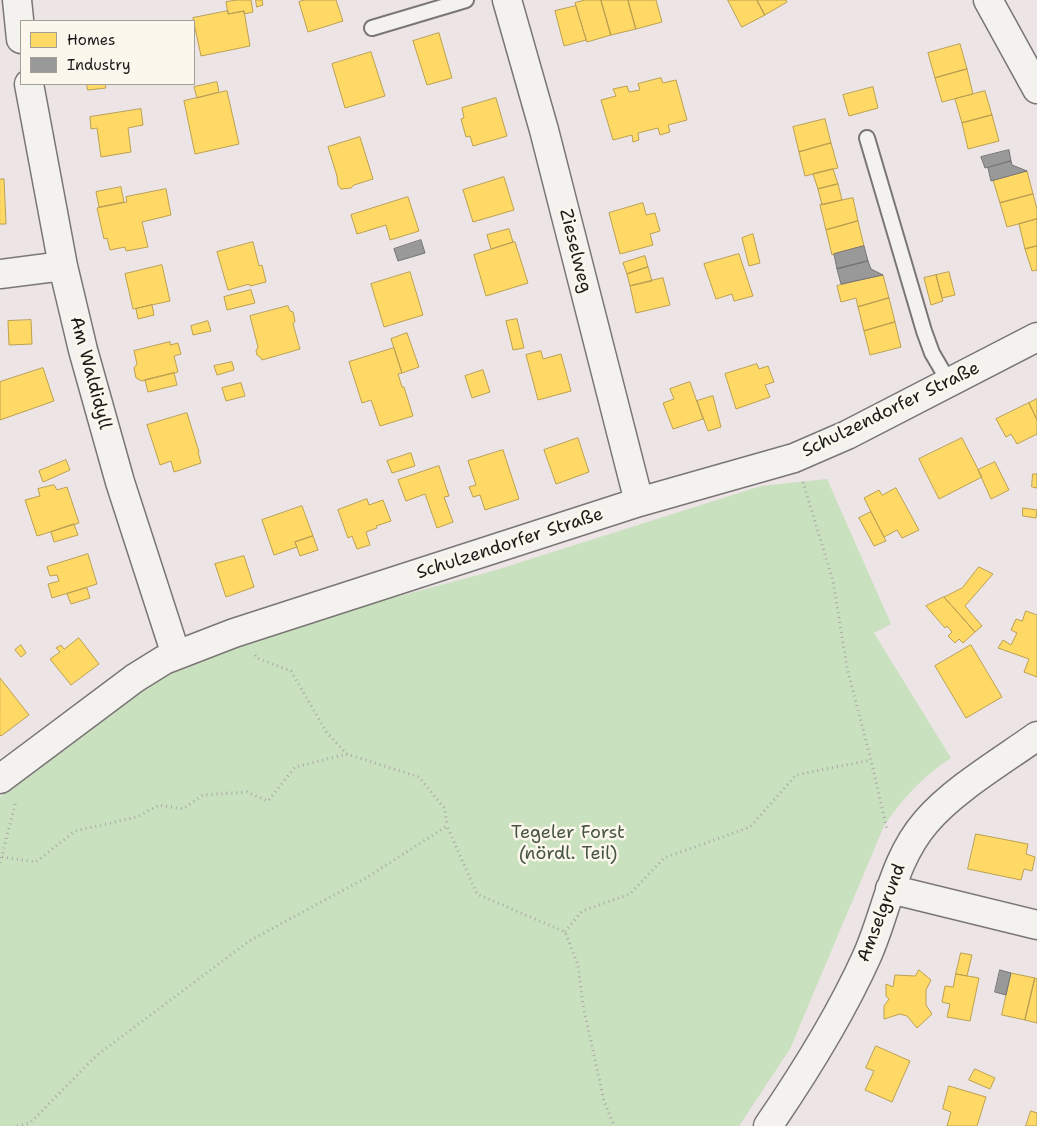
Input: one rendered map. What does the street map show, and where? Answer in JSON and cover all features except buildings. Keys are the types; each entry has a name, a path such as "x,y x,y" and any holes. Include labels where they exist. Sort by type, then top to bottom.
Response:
{"street":[{"path":"17,0 20,29"},
{"name":"Zieselweg","path":"507,0 546,139 639,502"},
{"path":"988,0 1037,89"},
{"name":"Am Waldidyll","path":"29,85 63,266 83,350 120,482 176,655"},
{"path":"0,274 63,266"},
{"name":"Schulzendorfer Straße","path":"6,774 135,678 164,660 234,633 639,502 794,458 847,435 1037,337"},
{"name":"Amselgrund","path":"768,1126 834,1023 867,954 901,861 918,832 956,794 1037,736"},
{"path":"890,889 1037,925"}],"lane":[{"path":"372,28 466,0"},
{"path":"867,138 924,332 932,353 949,382"}],"path":[{"path":"794,458 813,512 833,581 847,668 893,856 901,861"},
{"path":"234,633 257,658 291,670 327,733 348,754 419,777 445,809 447,826 477,894 565,932 578,965 583,1005 604,1101 614,1126"},
{"path":"2,857 36,862 75,831 137,817 159,805 183,809 203,796 247,792 268,801 296,768 348,754"},
{"path":"565,932 582,911 630,894 664,858 750,827 796,775 871,760"},
{"path":"0,863 17,798 6,774"},
{"path":"17,1126 30,1123 97,1055 249,941 366,878 447,826"}],"green space":[{"name":"Tegeler Forst (nördl. Teil)","path":"827,479 891,624 874,633 951,758 931,772 914,789 884,826 790,1049 739,1126 0,1126 0,797 151,680 250,636 493,571 761,486"}]}
